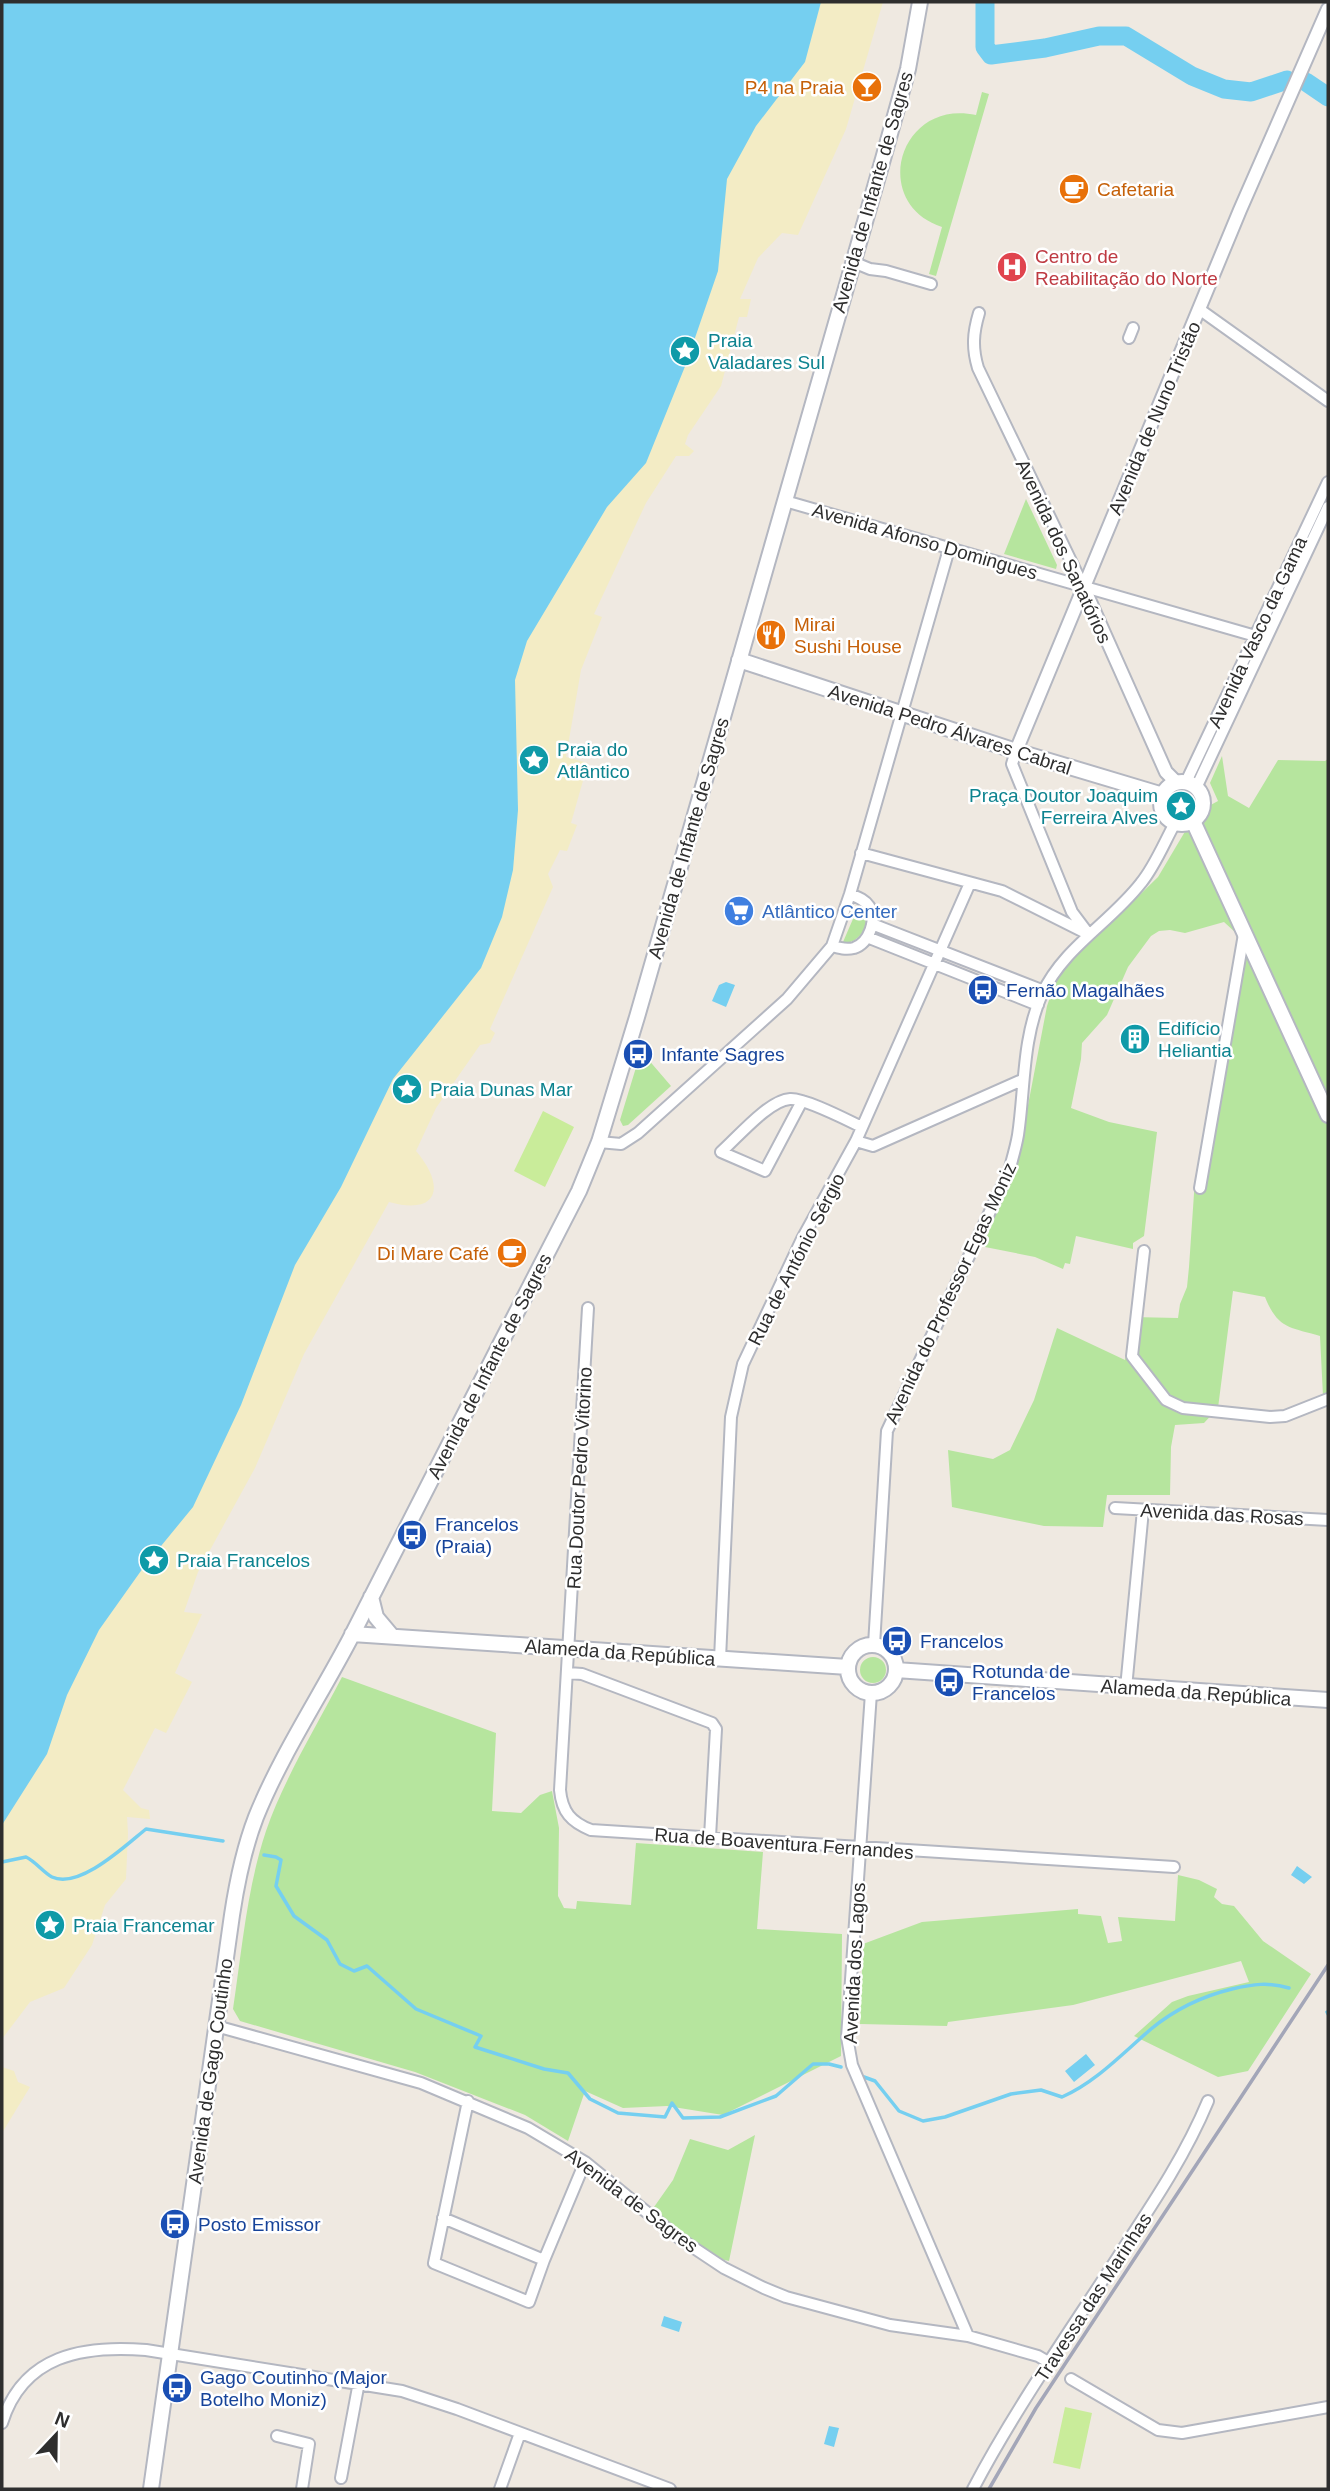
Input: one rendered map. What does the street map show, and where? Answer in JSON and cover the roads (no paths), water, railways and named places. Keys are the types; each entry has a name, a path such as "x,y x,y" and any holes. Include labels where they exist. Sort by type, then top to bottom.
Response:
{"main road":[{"name":"Avenida de Infante de Sagres","path":"352,1634 579,1191 599,1142 785,501 859,264 908,69 920,2"},
{"name":"Avenida Pedro Álvares Cabral","path":"738,660 902,715 1163,795"},
{"path":"1186,784 1202,799 1203,805 1198,817 1193,821 1188,824 1175,823 1164,815 1161,808 1163,795 1167,789 1186,784"},
{"path":"1193,821 1328,1115"},
{"path":"370,1597 376,1617 392,1636"},
{"name":"Alameda da República","path":"352,1634 848,1667"},
{"name":"Avenida de Gago Coutinho","path":"151,2489 238,1879 256,1818 271,1784 352,1634"},
{"path":"874,1645 883,1647 890,1653 896,1670 888,1687 871,1693 854,1685 848,1667 856,1651 864,1646 874,1645"},
{"name":"Alameda da República","path":"896,1670 1328,1700"}],"street":[{"name":"Avenida de Nuno Tristão","path":"1016,751 1199,309 1328,9"},
{"path":"859,264 872,264 886,271 931,284"},
{"path":"1199,309 1328,401"},
{"name":"Avenida dos Sanatórios","path":"979,313 972,351 978,369 1083,586 1166,772 1186,784"},
{"name":"Avenida Vasco da Gama","path":"1261,637 1325,496 1328,482"},
{"name":"Avenida Afonso Domingues","path":"785,501 1261,637"},
{"name":"Avenida Vasco da Gama","path":"1186,784 1328,507"},
{"path":"599,1142 621,1144 638,1133 787,999 832,946 850,894 949,549"},
{"path":"1016,751 1012,764 1072,912 1088,934"},
{"name":"Avenida do Professor Egas Moniz","path":"874,1645 887,1431 1009,1171 1018,1137 1029,1034 1038,1005 1067,956 1142,883 1175,823"},
{"path":"861,853 1002,891 1088,934"},
{"name":"Rua de António Sérgio","path":"720,1659 731,1417 743,1364 802,1239 856,1141 970,883"},
{"path":"832,946 851,948 867,937 872,924 871,909 850,894"},
{"path":"872,924 1044,991"},
{"path":"1200,1188 1244,934"},
{"path":"867,937 1038,1005"},
{"path":"856,1141 873,1146 1022,1080"},
{"path":"802,1101 765,1171 721,1152 775,1103 790,1099 802,1101 862,1127"},
{"path":"1144,1251 1132,1356 1166,1400 1183,1408 1270,1417 1285,1416 1328,1399"},
{"name":"Rua Doutor Pedro Vitorino","path":"569,1648 588,1308"},
{"name":"Avenida das Rosas","path":"1115,1508 1328,1520"},
{"path":"1126,1688 1143,1510"},
{"name":"Rua de Boaventura Fernandes","path":"569,1648 559,1790 567,1815 578,1825 592,1830 710,1836 860,1849 1174,1867"},
{"path":"568,1673 582,1674 712,1723 716,1729 710,1836"},
{"name":"Avenida dos Lagos","path":"871,1693 847,2037 852,2065 968,2336"},
{"name":"Avenida de Sagres","path":"216,2026 421,2083 528,2128 585,2162 676,2236 724,2268 786,2297 890,2325 968,2336 1038,2356 1050,2363"},
{"path":"468,2101 434,2263 529,2302 585,2162"},
{"name":"Travessa das Marinhas","path":"973,2489 1050,2363 1154,2203 1208,2101"},
{"path":"443,2218 544,2260"},
{"path":"2,2423 7,2408 27,2381 62,2356 105,2348 171,2353 402,2390 670,2489"},
{"path":"1071,2379 1158,2430 1182,2433 1328,2407"},
{"path":"341,2478 359,2382"},
{"path":"500,2489 520,2433"},
{"path":"277,2436 309,2444 302,2489"}],"water":[{"path":"2,2 821,2 805,62 756,126 727,179 718,271 686,364 646,463 607,507 527,641 515,680 518,810 513,870 502,917 481,968 393,1079 341,1187 295,1265 241,1405 193,1507 143,1568 99,1630 67,1695 47,1754 2,1825"},
{"path":"726,982 735,985 726,1007 712,1001 719,985"},
{"path":"1297,1866 1312,1877 1304,1884 1291,1875"},
{"path":"1086,2054 1095,2065 1074,2082 1065,2071"},
{"path":"664,2316 682,2322 679,2332 661,2326"},
{"path":"829,2426 839,2428 834,2447 824,2444"}],"waterway":[{"path":"985,2 985,47 991,55 1045,48 1099,36 1126,36 1192,76 1224,89 1251,92 1287,80"},
{"path":"1306,82 1328,97"},
{"path":"2,1862 26,1857 52,1877 63,1879 75,1877 102,1864 146,1829 223,1841"},
{"path":"264,1855 281,1860 276,1886 294,1916 327,1940 340,1964 354,1971 367,1966 416,2009 481,2036 475,2047 544,2069 568,2073 590,2099 618,2113 665,2117 672,2103 683,2118 720,2117 776,2096 813,2064 841,2067"},
{"path":"864,2077 875,2081 899,2111 923,2121 945,2117 1011,2094 1041,2090 1062,2097 1098,2075 1160,2022 1189,2005 1221,1992 1247,1986 1268,1984 1289,1988"}],"railway":[{"path":"989,2489 1036,2408 1328,1965"}],"place":[{"name":"P4 na Praia","path":"867,87"},
{"name":"Cafetaria","path":"1074,189"},
{"name":"Centro de Reabilitação do Norte","path":"1012,267"},
{"name":"Praia Valadares Sul","path":"685,351"},
{"name":"Mirai Sushi House","path":"771,635"},
{"name":"Praia do Atlântico","path":"534,760"},
{"name":"Praça Doutor Joaquim Ferreira Alves","path":"1181,806"},
{"name":"Atlântico Center","path":"739,911"},
{"name":"Fernão Magalhães","path":"983,990"},
{"name":"Edifício Heliantia","path":"1135,1039"},
{"name":"Infante Sagres","path":"638,1054"},
{"name":"Praia Dunas Mar","path":"407,1089"},
{"name":"Di Mare Café","path":"512,1253"},
{"name":"Francelos (Praia)","path":"412,1535"},
{"name":"Praia Francelos","path":"154,1560"},
{"name":"Francelos","path":"897,1641"},
{"name":"Rotunda de Francelos","path":"949,1682"},
{"name":"Praia Francemar","path":"50,1925"},
{"name":"Posto Emissor","path":"175,2224"},
{"name":"Gago Coutinho (Major Botelho Moniz)","path":"177,2388"}]}
